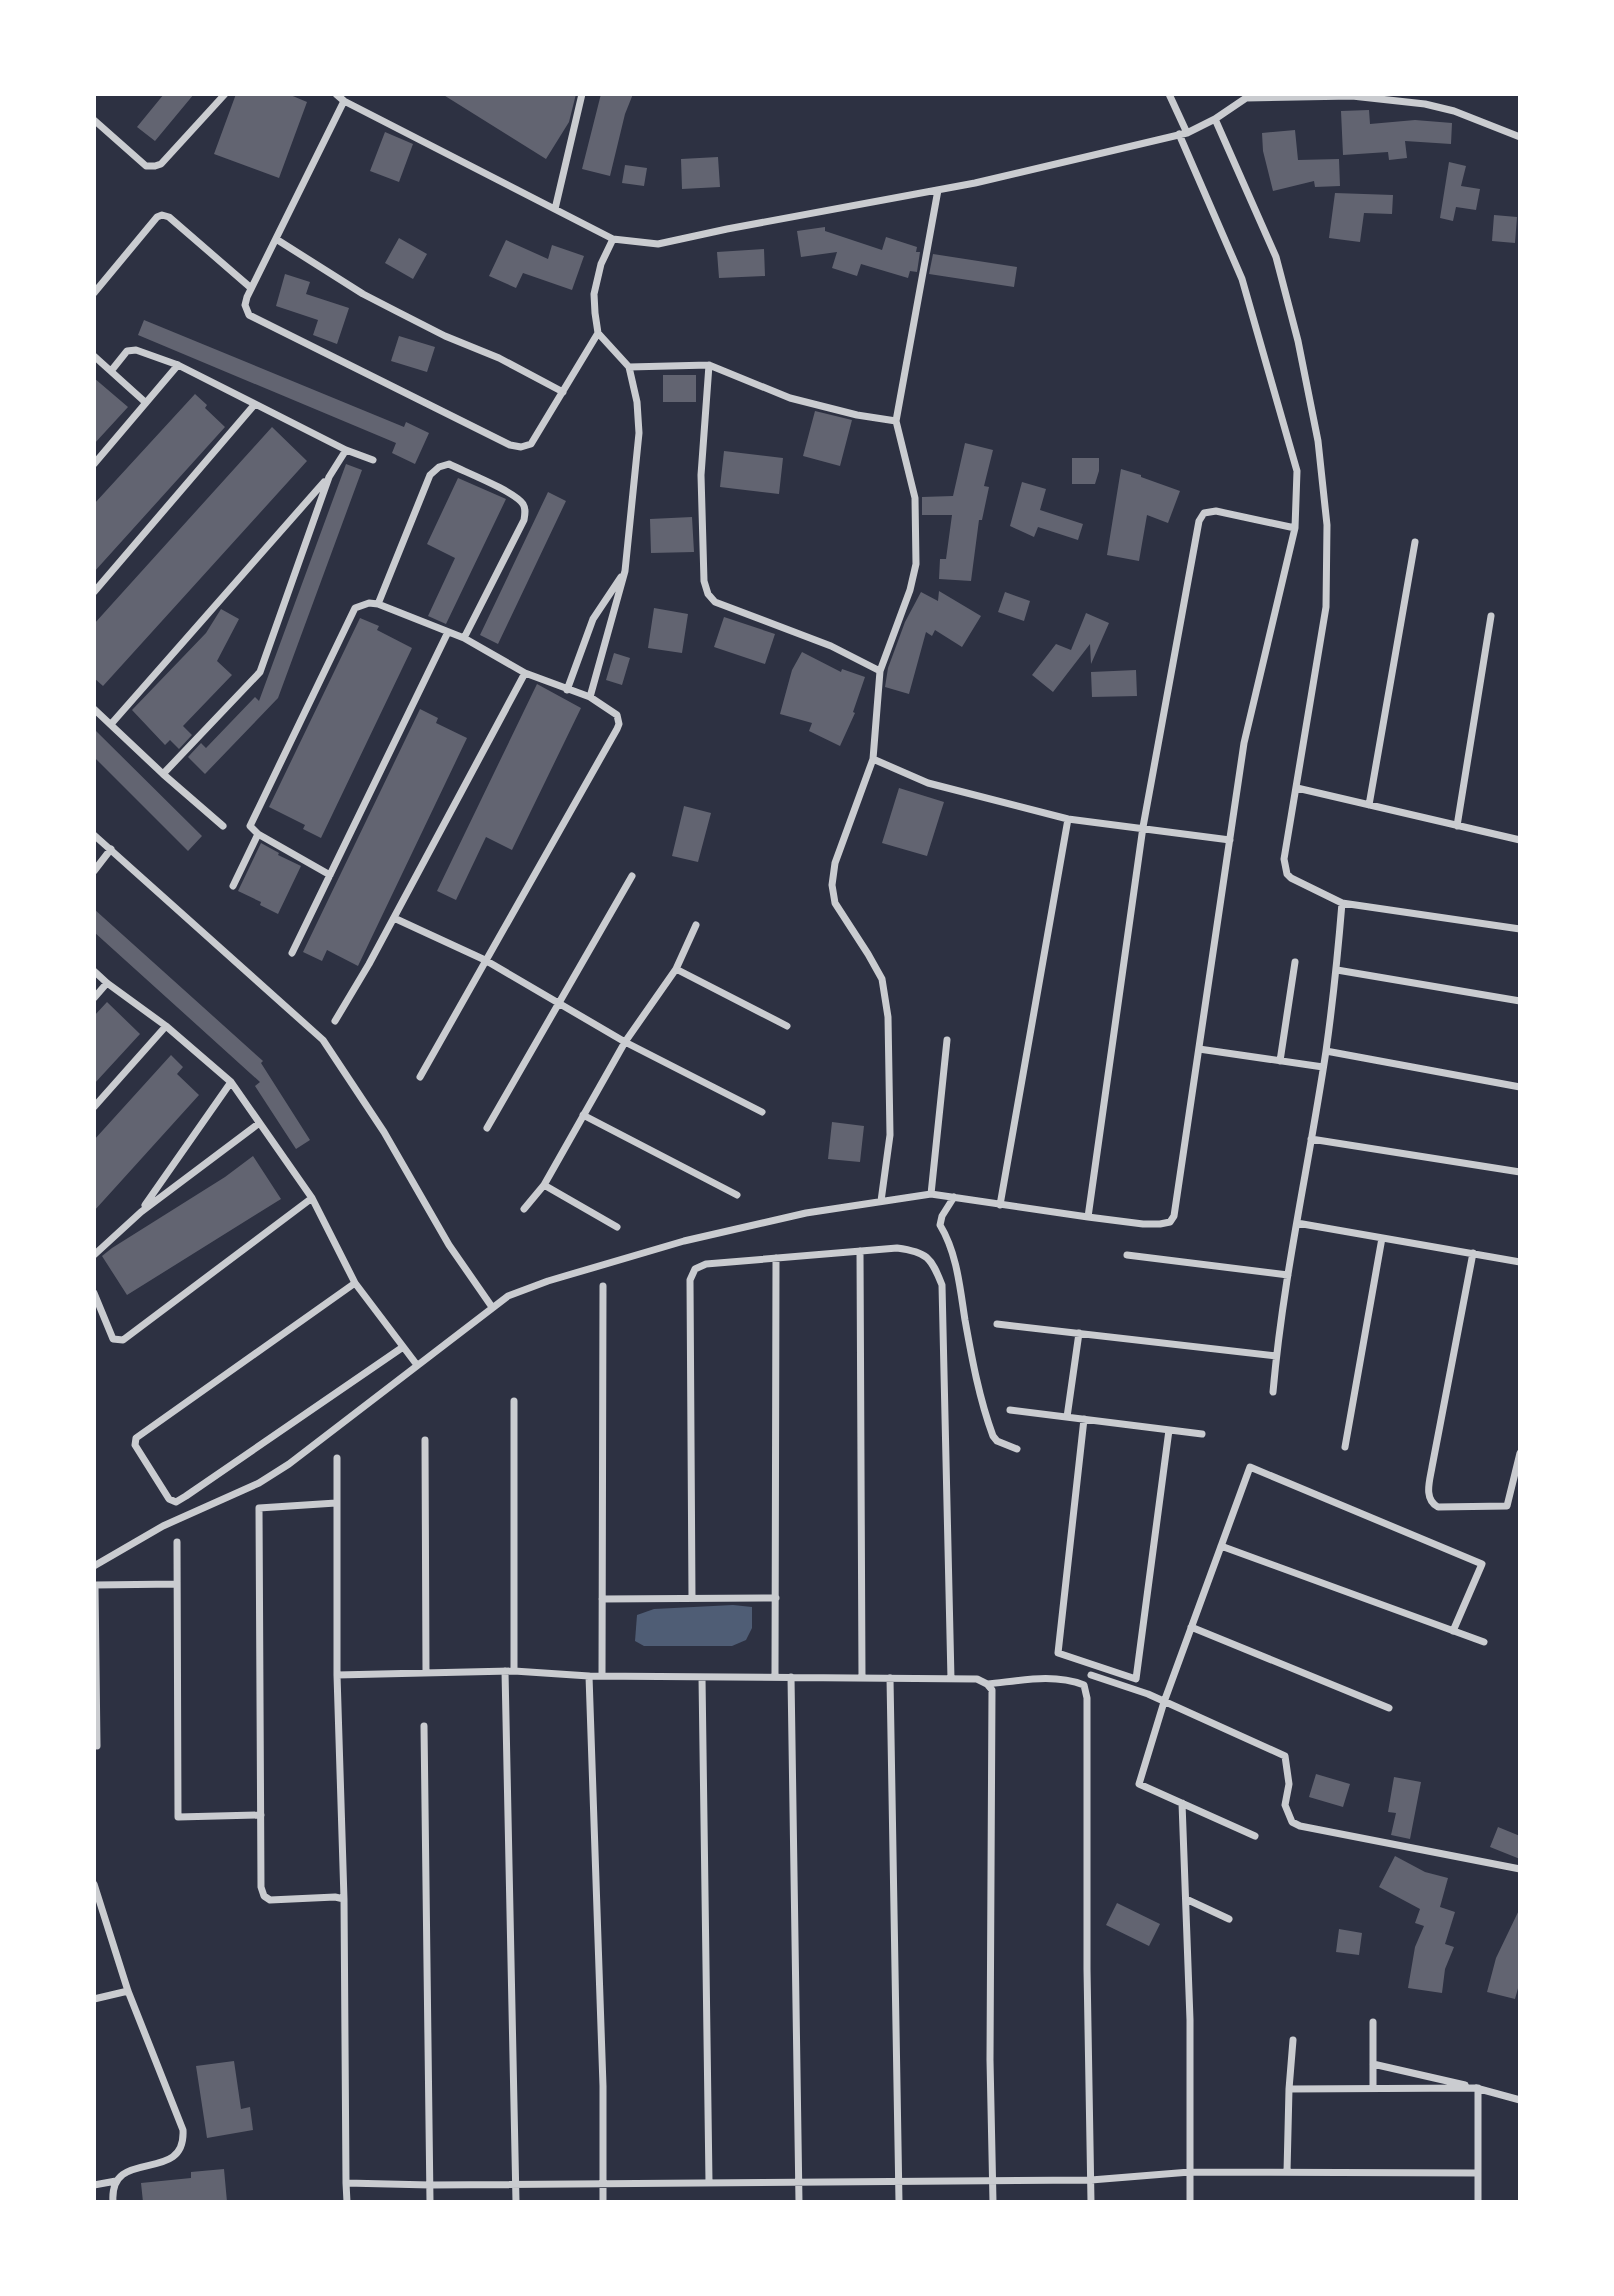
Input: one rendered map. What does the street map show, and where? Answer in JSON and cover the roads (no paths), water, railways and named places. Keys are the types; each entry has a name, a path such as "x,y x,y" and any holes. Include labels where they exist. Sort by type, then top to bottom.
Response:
{"street":[{"path":"94,120 146,166 155,166 161,163 225,94"},
{"path":"336,94 344,101 613,239 658,244 938,190 1096,156 1207,124 1246,98 1352,95 1425,104 1454,111 1520,137"},
{"path":"94,1566 163,1526 259,1483 289,1464 492,1307 508,1296 538,1285 684,1241 806,1213 931,1194 1088,1217 1160,1224 1170,1222 1174,1216 1244,743 1295,528 1297,471 1242,279 1169,94"},
{"path":"555,209 581,95"},
{"path":"344,101 251,288 245,305 249,314 510,445 521,447 531,443 598,333"},
{"path":"1215,119 1276,257 1298,341 1318,441 1327,525 1326,607 1284,859 1287,874 1342,902 1520,929"},
{"path":"881,1201 890,1135 888,1017 881,979 835,902 832,885 835,863 873,759 880,671 910,590 916,564 915,498 896,421 938,190"},
{"path":"94,293 156,217 162,215 169,217 251,288"},
{"path":"276,239 396,312 499,358 563,391"},
{"path":"590,697 625,571 639,433 637,402 629,367 598,333 594,294 601,264 613,239"},
{"path":"111,371 127,351 136,350 178,365 346,450 373,460"},
{"path":"94,356 145,402"},
{"path":"94,464 178,365"},
{"path":"629,367 709,365 790,398 857,415 896,421"},
{"path":"709,365 701,475 704,581 708,594 715,602 831,646 880,671"},
{"path":"94,592 255,404"},
{"path":"112,723 329,477 346,450"},
{"path":"378,604 430,475 439,467 449,464 511,494 523,504 526,511 524,520 464,638"},
{"path":"163,774 260,672 329,477"},
{"path":"1088,1217 1143,827 1199,521 1204,513 1216,511 1295,528"},
{"path":"1369,805 1415,542"},
{"path":"567,690 593,620 625,571"},
{"path":"330,875 258,834 250,826 355,608 363,604 378,604 464,638 525,673 590,697 617,715 617,729 420,1077"},
{"path":"1457,826 1491,616"},
{"path":"292,953 448,632"},
{"path":"335,1021 394,918 525,673"},
{"path":"94,709 223,826"},
{"path":"873,759 928,783 1068,819 1230,840"},
{"path":"1297,788 1520,841"},
{"path":"1000,1205 1068,819"},
{"path":"233,886 258,834"},
{"path":"94,835 323,1040 384,1132 449,1245 492,1307"},
{"path":"94,871 111,849"},
{"path":"487,1128 632,876"},
{"path":"1273,1392 1288,1275 1326,1051 1342,902"},
{"path":"394,918 485,960 625,1042 762,1112"},
{"path":"524,1209 544,1185 625,1042 676,968 696,925"},
{"path":"1280,1060 1295,962"},
{"path":"676,968 788,1026"},
{"path":"1336,970 1520,1001"},
{"path":"94,971 166,1026 231,1082 312,1198 355,1283 417,1364"},
{"path":"94,998 107,983"},
{"path":"94,1107 166,1026"},
{"path":"931,1194 947,1040"},
{"path":"1199,1049 1323,1067"},
{"path":"1326,1051 1520,1087"},
{"path":"141,1212 231,1082"},
{"path":"583,1115 737,1195"},
{"path":"94,1255 141,1212 258,1124"},
{"path":"1311,1139 1520,1172"},
{"path":"544,1185 617,1227"},
{"path":"954,1197 942,1216 940,1225 947,1237 961,1294 975,1373 993,1436 997,1441 1017,1448"},
{"path":"94,1293 113,1339 123,1340 312,1198"},
{"path":"1297,1223 1520,1262"},
{"path":"1345,1447 1382,1238"},
{"path":"692,1598 690,1280 695,1269 706,1264 897,1248 919,1251 934,1265 942,1285 951,1679"},
{"path":"860,1251 862,1678"},
{"path":"1473,1253 1428,1497 1432,1504 1438,1507 1507,1506 1520,1453"},
{"path":"1127,1255 1288,1275"},
{"path":"775,1677 776,1258"},
{"path":"355,1283 136,1438 135,1445 169,1499 176,1502 186,1496 403,1347"},
{"path":"602,1676 603,1286"},
{"path":"997,1324 1276,1356"},
{"path":"1067,1417 1079,1333"},
{"path":"514,1401 510,1671 516,2202"},
{"path":"1010,1409 1202,1434"},
{"path":"1084,1419 1058,1653 1136,1679 1169,1430"},
{"path":"425,1440 426,1673"},
{"path":"337,1458 337,1675 344,1899 347,2202"},
{"path":"1255,1836 1139,1784 1164,1702 1250,1467 1482,1564 1453,1631"},
{"path":"336,1503 259,1508 261,1887 264,1896 270,1900 335,1897 344,1899"},
{"path":"177,1542 178,1817 261,1815"},
{"path":"1221,1546 1484,1643"},
{"path":"97,1746 95,1585 177,1584"},
{"path":"602,1599 776,1598"},
{"path":"1191,1627 1389,1708"},
{"path":"337,1675 510,1671 589,1676 977,1679 987,1684 992,1690 990,2060 993,2202"},
{"path":"1091,1675 1164,1702 1285,1756 1289,1784 1285,1805 1288,1816 1300,1826 1520,1869"},
{"path":"589,1676 603,2072 603,2202"},
{"path":"702,1677 709,2182"},
{"path":"791,1677 799,2202"},
{"path":"890,1678 899,2202"},
{"path":"987,1684 1049,1678 1069,1679 1084,1685 1087,1698 1087,1969 1091,2202"},
{"path":"424,1727 430,2202"},
{"path":"1182,1803 1190,2020 1190,2202"},
{"path":"94,1884 128,1991 183,2130 184,2143 179,2153 171,2159 123,2173 116,2181 112,2193 113,2202"},
{"path":"1186,1899 1229,1919"},
{"path":"94,1999 128,1991"},
{"path":"1373,2022 1373,2088"},
{"path":"1287,2172 1293,2040"},
{"path":"1373,2064 1520,2100"},
{"path":"1289,2088 1478,2088"},
{"path":"1478,2088 1478,2202"},
{"path":"346,2183 430,2185 1091,2179 1190,2172 1478,2174"},
{"path":"94,2185 116,2181"}],"water":[{"path":"733,1605 752,1607 752,1628 746,1640 732,1646 644,1646 635,1641 637,1615 654,1609"}]}
